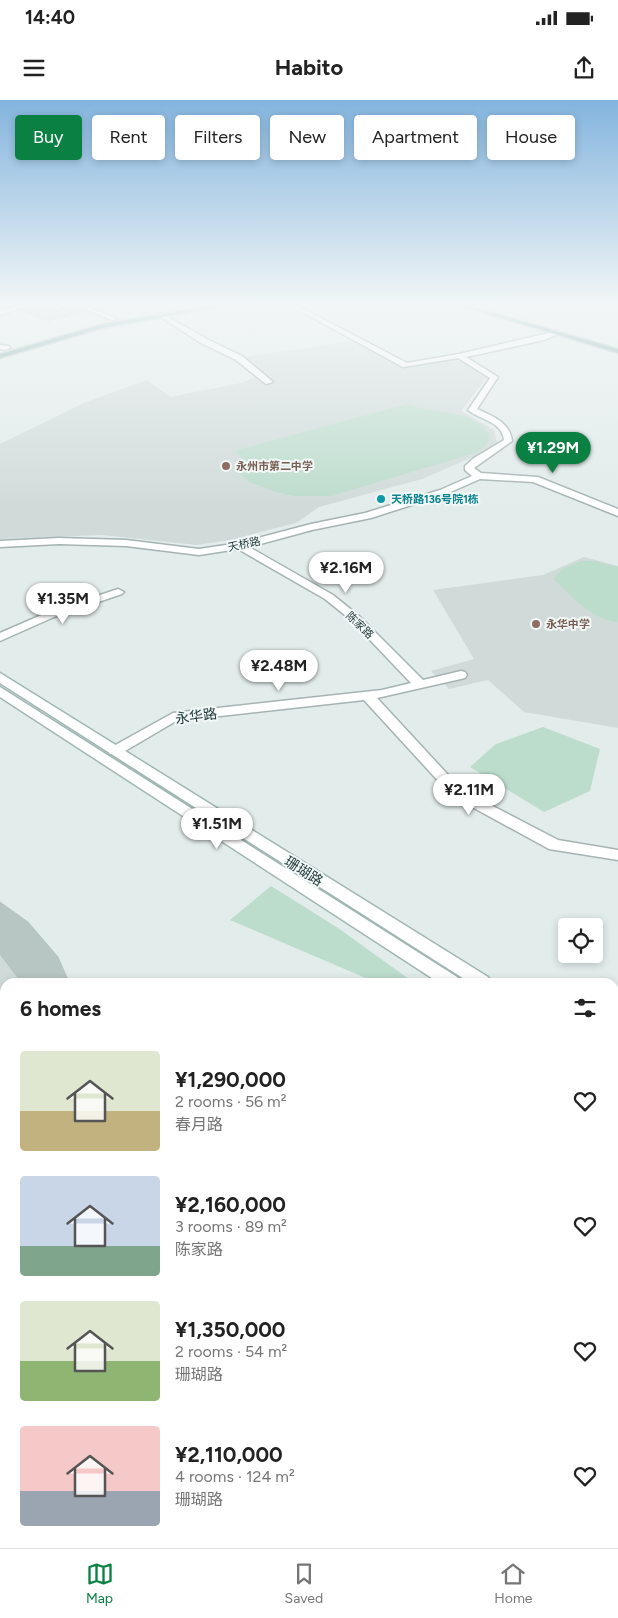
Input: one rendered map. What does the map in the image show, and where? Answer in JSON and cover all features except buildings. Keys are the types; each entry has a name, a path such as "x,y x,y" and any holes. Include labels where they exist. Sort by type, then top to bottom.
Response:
{"street":[{"path":"258,374 269,382"},
{"path":"488,374 494,377 472,410 506,429 508,441 472,463 468,468 479,476 535,480 618,513"},
{"name":"天桥路","path":"0,544 60,541 126,543 199,552 240,546 311,527 367,516 442,492 479,476"},
{"name":"陈家路","path":"240,546 329,597 355,618 420,685"},
{"path":"0,637 50,615 118,592"},
{"name":"永华路","path":"115,751 173,717 368,696 462,675"},
{"name":"珊瑚路","path":"0,677 476,978"},
{"name":"珊瑚路","path":"0,691 445,978"},
{"path":"368,696 457,792 554,846 618,855"}],"shaded area":[{"name":"永州市第二中学","path":"263,374 481,374 487,377 461,411 494,430 497,442 485,452 422,479 319,507 296,523 230,540 197,545 102,535 0,539 0,444 86,402 147,380 170,397 241,383"},
{"name":"永华中学","path":"584,557 618,566 618,728 524,712 488,680 449,689 431,671 474,659 433,590 543,575"},
{"path":"0,909 55,962 58,978 0,978"}],"green space":[{"path":"407,404 472,419 490,434 487,444 475,453 331,496 294,496 276,492 249,482 235,469 237,462 242,457 234,451"},
{"path":"581,561 594,561 618,567 618,622 590,612 553,578 563,569"},
{"path":"543,727 600,749 590,791 544,812 470,767 496,744"},
{"path":"271,886 338,928 407,978 366,978 230,920"}],"place":[{"name":"永州市第二中学","path":"226,466"},
{"name":"天桥路136号院1栋","path":"381,499"},
{"name":"永华中学","path":"536,624"}]}
